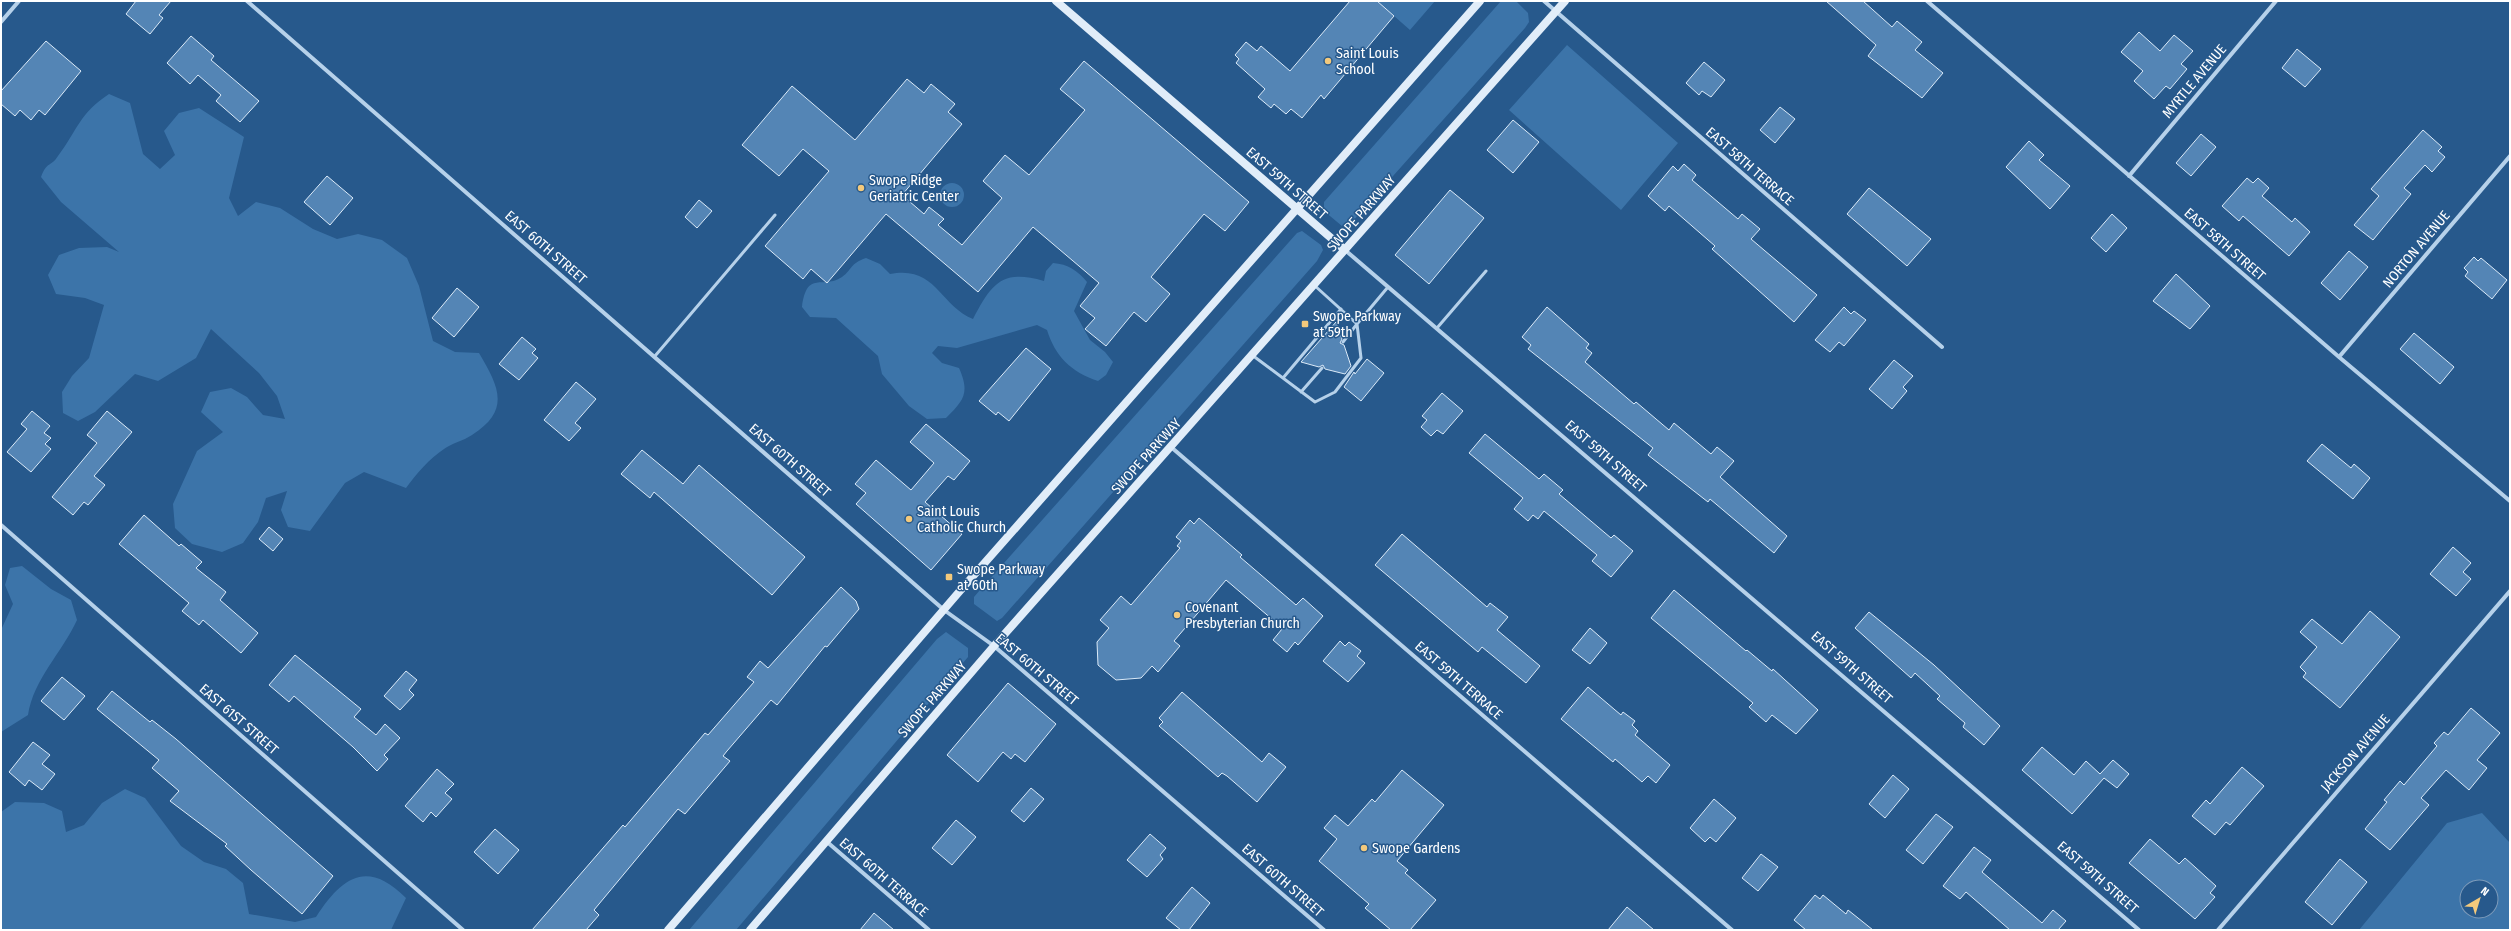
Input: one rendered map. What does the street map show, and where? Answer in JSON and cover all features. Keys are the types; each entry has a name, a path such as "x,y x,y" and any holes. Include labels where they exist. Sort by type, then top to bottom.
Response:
{"main road":[{"name":"EAST 59TH STREET","path":"1056,1 1346,250"},
{"path":"668,930 944,610 1480,1"},
{"name":"SWOPE PARKWAY","path":"750,930 994,646 1346,250 1564,1"}],"street":[{"path":"1,22 19,1"},
{"name":"EAST 60TH STREET","path":"247,1 656,356 944,610 994,646 1324,930"},
{"name":"EAST 58TH TERRACE","path":"1544,1 1942,347"},
{"name":"EAST 58TH STREET","path":"1927,1 2339,357 2510,501"},
{"name":"MYRTLE AVENUE","path":"2129,176 2276,1"},
{"name":"NORTON AVENUE","path":"2339,357 2510,156"},
{"name":"EAST 59TH STREET","path":"1346,250 2139,930"},
{"name":"EAST 59TH TERRACE","path":"1171,447 1732,930"},
{"name":"EAST 61ST STREET","path":"1,525 464,930"},
{"name":"JACKSON AVENUE","path":"2218,930 2510,591"},
{"name":"EAST 60TH TERRACE","path":"825,841 928,930"}],"lane":[{"path":"656,356 775,215"},
{"path":"1437,328 1486,271"},
{"path":"1252,355 1315,402 1335,392 1361,358 1357,324 1314,285"},
{"path":"1342,342 1388,287"},
{"path":"1283,378 1341,309"},
{"path":"1301,392 1322,368"}],"shaded area":[{"path":"1377,1 1435,1 1410,30"},
{"path":"1501,1 1516,1 1528,13 1529,22 1525,28 1352,222 1342,226 1324,211 1324,202"},
{"path":"1567,45 1678,143 1621,210 1509,110"},
{"path":"109,94 130,103 143,154 160,169 175,155 164,131 179,113 199,108 244,137 229,198 238,216 256,202 280,208 313,229 337,239 358,234 382,240 407,258 419,286 433,341 455,352 479,353 492,377 498,397 497,407 484,426 472,435 447,447 433,457 406,488 364,472 345,483 310,531 288,527 281,510 287,491 266,498 258,522 243,543 222,552 192,544 175,528 173,504 197,451 223,432 201,412 210,392 231,388 247,397 263,415 285,419 277,396 259,373 211,329 196,358 158,381 135,374 95,412 78,421 63,413 62,392 72,376 89,358 104,305 85,298 56,294 48,275 59,255 79,248 107,247 119,252 61,202 41,177 47,166 58,156 85,115 99,101"},
{"path":"952,183 960,187 964,195 960,203 952,207 944,203 940,195 944,187"},
{"path":"1302,231 1321,245 1323,250 1317,261 1002,618 997,621 974,604 974,597 980,590 1297,233"},
{"path":"866,258 880,264 890,274 905,273 918,275 928,281 962,313 973,319 986,296 1000,282 1008,278 1018,277 1044,281 1046,271 1053,263 1068,267 1076,271 1087,282 1074,311 1090,340 1105,352 1113,362 1106,375 1098,381 1088,377 1072,368 1065,362 1055,348 1047,330 1037,325 957,348 938,346 932,353 942,363 959,368 964,384 964,390 961,401 946,418 927,419 909,406 882,374 878,356 836,318 810,317 802,307 804,295 812,284 828,282 842,277 857,262"},
{"path":"22,566 51,589 71,600 77,620 42,677 31,702 28,715 1,732 1,630 13,604 5,585 10,568"},
{"path":"946,632 968,648 968,657 736,930 689,930 937,639"},
{"path":"125,789 145,798 181,846 204,862 226,869 243,883 249,914 295,922 316,917 326,903 346,883 356,878 367,876 379,879 392,886 406,898 391,930 1,930 1,812 15,802 44,803 62,811 66,832 84,825 102,803"},
{"path":"2482,813 2510,843 2510,930 2359,930 2447,823"}],"building":[{"path":"136,1 171,1 159,15 163,18 150,34 126,14"},
{"name":"Saint Louis School","path":"1350,1 1377,1 1394,16 1324,99 1321,95 1302,118 1291,109 1286,114 1274,104 1271,108 1258,97 1265,89 1236,63 1239,59 1235,55 1246,42 1257,51 1261,46 1290,71"},
{"path":"1826,1 1863,1 1892,27 1897,21 1922,42 1915,50 1943,73 1922,98 1868,56 1876,45"},
{"path":"2139,32 2160,51 2174,35 2193,51 2181,64 2187,69 2170,89 2166,86 2154,99 2134,81 2143,71 2121,52"},
{"path":"191,36 214,56 211,60 259,101 240,122 216,101 221,95 198,75 190,84 167,63"},
{"path":"46,41 81,71 45,115 39,110 31,120 20,110 15,116 1,104 1,91"},
{"path":"2297,49 2321,69 2305,87 2282,68"},
{"name":"Swope Ridge Geriatric Center","path":"1084,61 1249,202 1225,231 1204,214 1151,277 1170,294 1146,322 1134,312 1106,346 1085,329 1095,318 1080,306 1099,283 1033,227 978,292 886,214 827,283 811,269 803,279 765,246 829,171 803,149 779,176 742,145 792,86 855,140 907,79 924,93 931,84 955,104 948,112 962,124 902,195 924,214 929,207 944,219 938,225 962,245 1002,198 983,181 1005,155 1029,175 1085,110 1060,89"},
{"path":"1704,62 1725,80 1711,97 1702,91 1699,95 1686,83"},
{"path":"1780,107 1795,119 1775,143 1760,130"},
{"path":"1513,120 1539,142 1513,173 1487,150"},
{"path":"2423,130 2442,147 2438,151 2445,157 2432,172 2425,165 2404,188 2411,194 2373,240 2354,225 2379,196 2371,189"},
{"path":"2201,134 2216,147 2191,176 2176,163"},
{"path":"2029,141 2044,155 2039,160 2070,186 2050,209 2006,167"},
{"path":"1684,164 1696,175 1692,180 1738,219 1742,214 1760,229 1751,239 1817,295 1794,322 1712,249 1715,246 1669,206 1665,211 1648,196 1673,166 1678,171"},
{"path":"327,176 353,198 330,225 304,202"},
{"path":"2247,178 2253,183 2258,178 2269,188 2262,196 2292,222 2295,218 2310,232 2289,256 2243,216 2239,221 2222,206"},
{"path":"1869,188 1931,239 1907,266 1847,214"},
{"path":"1450,190 1484,218 1429,284 1395,255"},
{"path":"699,200 712,211 697,228 685,217"},
{"path":"2112,214 2127,228 2106,252 2091,238"},
{"path":"2349,251 2368,267 2340,300 2321,283"},
{"path":"2474,257 2478,261 2481,258 2507,280 2492,299 2465,276 2468,272 2464,268"},
{"path":"2176,274 2210,306 2190,329 2153,301"},
{"path":"457,288 479,307 454,337 432,318"},
{"path":"1547,307 1589,344 1586,348 1592,353 1585,362 1634,404 1636,402 1669,430 1674,423 1711,454 1717,447 1734,461 1720,477 1787,536 1774,553 1710,499 1708,502 1648,455 1653,448 1528,349 1531,345 1522,337"},
{"path":"1844,307 1851,314 1854,311 1866,320 1844,346 1839,342 1830,352 1815,340"},
{"path":"1336,322 1342,339 1340,343 1344,345 1351,366 1345,374 1325,369 1323,365 1319,367 1301,362"},
{"path":"2414,333 2454,367 2440,384 2400,349"},
{"path":"522,337 536,349 532,353 538,358 519,380 499,364"},
{"path":"1026,348 1051,369 1009,421 998,412 996,415 979,401"},
{"path":"1367,359 1384,373 1361,401 1344,387 1354,372 1355,374"},
{"path":"1894,360 1913,376 1903,387 1907,391 1892,409 1869,389"},
{"path":"576,382 596,399 575,423 581,428 569,441 544,420"},
{"path":"1442,393 1463,411 1443,434 1437,430 1431,436 1421,427 1427,420 1422,416"},
{"path":"32,411 50,426 44,433 51,438 45,444 51,449 31,472 7,452 27,429 21,424"},
{"path":"107,411 132,432 94,476 105,485 88,505 84,502 73,515 52,497 97,443 87,435"},
{"name":"Saint Louis Catholic Church","path":"926,424 970,461 954,480 948,476 925,502 962,534 931,570 856,504 866,493 855,484 876,460 911,490 934,463 910,442"},
{"path":"1485,434 1539,479 1544,474 1563,490 1559,494 1611,538 1614,535 1633,551 1611,577 1592,561 1597,555 1544,511 1538,519 1533,515 1528,521 1514,509 1523,498 1469,453"},
{"path":"2322,444 2351,468 2354,464 2370,478 2353,499 2307,461"},
{"path":"642,450 683,484 699,465 805,557 772,595 654,492 650,498 621,474"},
{"path":"144,515 179,546 181,544 202,562 196,568 226,592 220,600 258,633 241,653 203,620 199,625 182,611 189,603 119,544"},
{"path":"1199,518 1242,555 1240,557 1296,605 1303,598 1323,616 1298,645 1295,642 1287,652 1273,640 1282,629 1280,626 1226,580 1174,641 1180,646 1158,672 1152,666 1141,678 1116,680 1098,665 1097,642 1109,628 1100,620 1121,596 1131,605 1180,548 1177,546 1181,541 1176,537 1190,520 1194,524"},
{"path":"269,527 283,539 273,551 259,539"},
{"path":"1402,534 1487,607 1490,603 1508,617 1497,630 1540,666 1526,683 1482,647 1478,652 1375,565"},
{"path":"2453,547 2471,563 2463,572 2471,579 2456,596 2430,574"},
{"path":"841,587 856,601 859,609 827,647 825,646 777,705 771,700 727,751 723,756 730,761 685,814 678,809 594,910 599,915 586,930 532,930 623,825 625,827 705,733 708,735 754,682 747,677 760,661 768,668"},
{"path":"1674,590 1746,651 1747,650 1772,671 1773,669 1818,710 1796,734 1772,715 1766,722 1749,707 1753,703 1651,618"},
{"path":"2370,611 2400,637 2340,708 2303,677 2306,673 2300,667 2317,647 2300,632 2312,619 2342,644"},
{"path":"1869,612 1934,665 2000,726 1984,745 1963,727 1965,723 1937,699 1940,696 1915,673 1911,678 1855,628"},
{"path":"1590,628 1607,643 1590,664 1572,650"},
{"path":"1340,641 1345,646 1349,642 1361,651 1357,656 1365,663 1348,682 1323,661"},
{"path":"295,655 361,709 354,717 376,735 385,724 400,738 384,755 388,759 377,771 353,747 294,696 289,702 269,685"},
{"path":"406,671 417,680 409,690 414,695 400,710 384,696"},
{"path":"62,677 85,696 64,720 41,701"},
{"path":"1008,683 1056,724 1025,762 1015,754 1011,759 1003,752 978,782 947,755"},
{"path":"1588,687 1621,715 1623,712 1635,721 1632,725 1638,731 1635,735 1670,765 1656,783 1648,776 1642,782 1615,759 1613,762 1561,719"},
{"path":"112,691 150,722 152,720 176,739 333,876 302,914 225,846 227,844 170,801 179,791 152,768 159,760 97,709"},
{"path":"1182,692 1262,762 1269,753 1286,767 1257,802 1227,776 1222,773 1218,777 1159,726 1163,722 1159,718"},
{"path":"2471,708 2500,733 2477,760 2487,768 2469,790 2446,770 2421,798 2429,805 2390,850 2365,829 2387,802 2384,800 2400,781 2404,785 2437,746 2434,743 2444,732 2448,735"},
{"path":"33,742 50,755 42,764 55,774 42,790 29,780 25,786 9,772"},
{"path":"2042,747 2074,775 2086,761 2100,774 2113,760 2129,774 2117,788 2104,778 2072,814 2022,770"},
{"path":"2242,767 2264,786 2230,825 2226,822 2215,835 2192,816 2206,800 2210,804"},
{"path":"437,769 454,784 445,793 452,799 436,817 431,812 423,822 405,806"},
{"name":"Swope Gardens","path":"1402,770 1444,805 1397,861 1408,870 1405,873 1436,900 1410,930 1391,930 1365,908 1369,904 1319,861 1337,839 1324,828 1335,815 1348,826 1372,799 1375,802"},
{"path":"1893,775 1909,789 1885,818 1869,804"},
{"path":"1031,788 1044,799 1024,822 1011,811"},
{"path":"1714,799 1736,818 1716,842 1710,837 1705,842 1690,828"},
{"path":"1936,814 1953,827 1923,864 1906,850"},
{"path":"956,820 976,837 952,865 932,848"},
{"path":"495,829 519,850 498,874 474,852"},
{"path":"1150,834 1166,848 1160,855 1163,859 1147,877 1127,860"},
{"path":"2150,839 2179,864 2185,858 2216,886 2210,893 2215,897 2195,919 2129,863"},
{"path":"1974,847 1991,860 1982,872 2042,923 2053,910 2066,921 2058,930 2010,930 1966,892 1960,899 1943,886"},
{"path":"1761,854 1778,867 1758,891 1742,878"},
{"path":"2340,859 2367,882 2332,925 2305,902"},
{"path":"1192,887 1210,903 1189,930 1181,930 1166,918"},
{"path":"1815,895 1820,899 1823,895 1846,914 1848,910 1873,930 1806,930 1794,920"},
{"path":"1627,907 1654,930 1608,930"},
{"path":"874,913 894,930 860,930"}],"place":[{"name":"Saint Louis School","path":"1328,61"},
{"name":"Swope Ridge Geriatric Center","path":"861,188"},
{"name":"Swope Parkway at 59th","path":"1305,324"},
{"name":"Saint Louis Catholic Church","path":"909,519"},
{"name":"Swope Parkway at 60th","path":"949,577"},
{"name":"Covenant Presbyterian Church","path":"1177,615"},
{"name":"Swope Gardens","path":"1364,848"}]}
